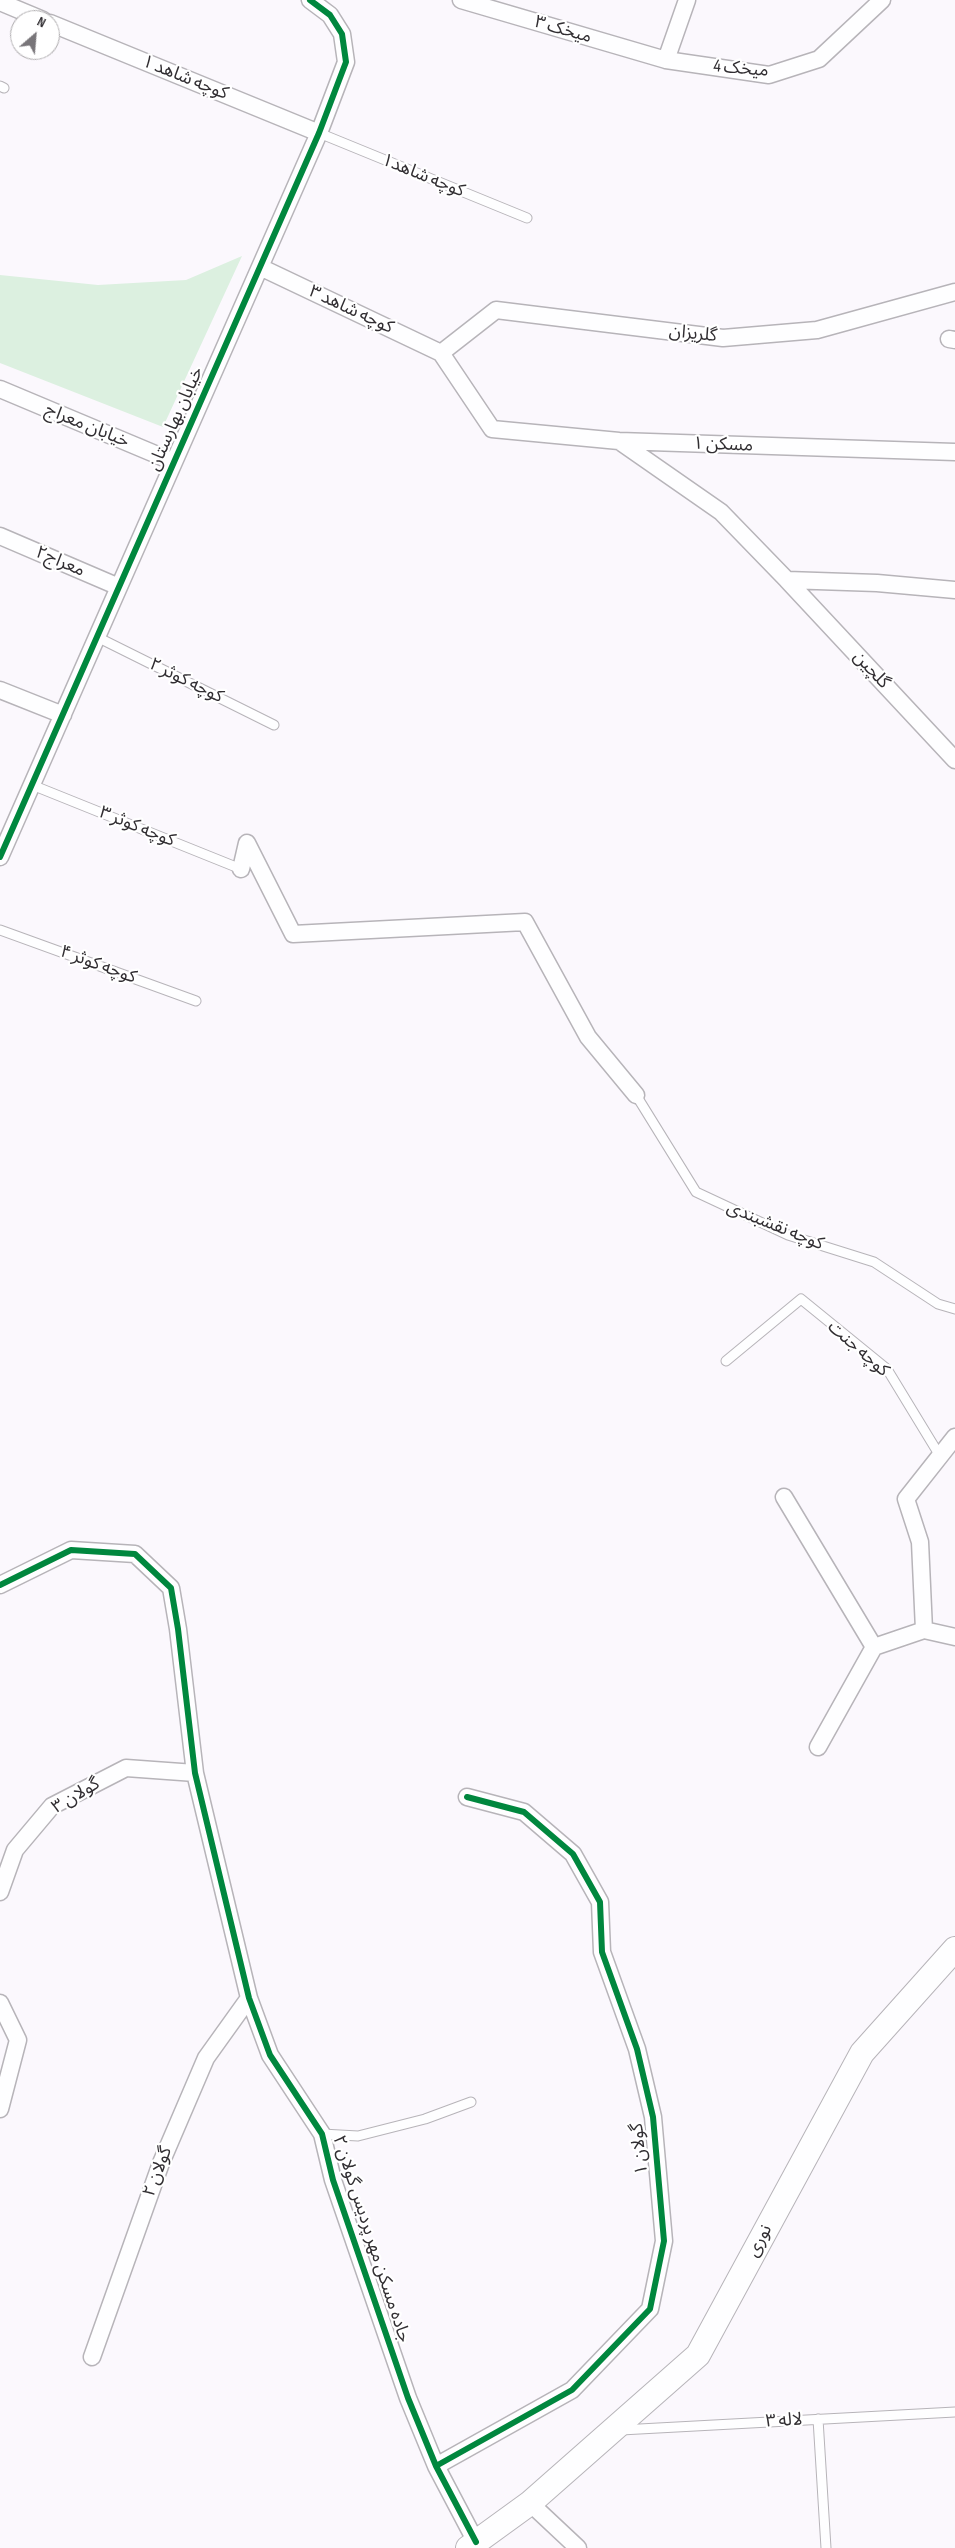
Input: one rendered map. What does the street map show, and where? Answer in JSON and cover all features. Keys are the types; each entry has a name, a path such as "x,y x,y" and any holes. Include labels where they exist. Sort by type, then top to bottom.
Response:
{"street":[{"name":"خیابان بهارستان","path":"1,851 32,785 319,133 346,62 342,34 330,15 310,0"},
{"name":"میخک ۳","path":"461,0 666,60"},
{"path":"666,60 687,0"},
{"name":"میخک 4","path":"666,60 768,75 819,59 882,0"},
{"path":"0,2 19,10"},
{"name":"کوچه شاهد ۱","path":"60,27 319,133"},
{"name":"کوچه شاهد ۳","path":"260,267 441,353"},
{"name":"گلریزان","path":"441,353 496,310 723,338 817,330 955,292"},
{"name":"مسکن ۱","path":"441,353 492,429 618,441 955,452"},
{"name":"خیابان معراج","path":"0,390 174,462"},
{"name":"گلچین","path":"618,441 721,512 955,760"},
{"name":"معراج۲","path":"0,536 119,587"},
{"path":"786,580 877,583 955,590"},
{"path":"0,690 63,715"},
{"path":"241,869 247,843 293,934 524,922 588,1037 636,1095"},
{"path":"924,1630 920,1542 906,1499 955,1436"},
{"path":"784,1497 874,1647"},
{"name":"جاده مسکن مهر پردیس گولان ۲","path":"0,1585 71,1550 135,1554 171,1588 178,1629 195,1773 248,1998 270,2055 322,2134 333,2180 408,2398 472,2545"},
{"path":"818,1747 874,1647 924,1630 955,1637"},
{"name":"گولان ۳","path":"0,1892 15,1850 52,1806 126,1768 195,1773"},
{"name":"گولان ۱","path":"436,2466 572,2390 650,2309 664,2241 653,2118 637,2049 602,1952 600,1902 573,1854 524,1812 467,1797"},
{"name":"نوری","path":"472,2545 530,2503 698,2355 862,2053 955,1949"},
{"name":"گولان ۲","path":"92,2357 161,2162 202,2066 248,1998"},
{"path":"0,2003 18,2040 0,2109"},
{"path":"530,2503 578,2548"}],"lane":[{"name":"کوچه شاهد۱","path":"319,133 528,218"},
{"name":"کوچه کوثر ۲","path":"97,637 274,725"},
{"name":"کوچه کوثر ۳","path":"32,785 241,869"},
{"name":"کوچه کوثر ۴","path":"0,930 196,1001"},
{"name":"کوچه نقشبندی","path":"636,1095 696,1192 788,1235 874,1262 938,1304 955,1309"},
{"name":"کوچه جنت","path":"726,1361 801,1299 887,1369 940,1456"},
{"path":"322,2134 358,2136 425,2119 471,2102"},
{"name":"لاله ۳","path":"613,2430 955,2412"},
{"path":"818,2419 826,2548"}],"green space":[{"path":"242,256 163,427 0,363 0,275 98,285 186,280"}],"cycle path":[{"path":"0,857 319,133 346,62 342,34 330,15 310,0"},
{"path":"0,1585 71,1550 135,1554 171,1588 178,1629 195,1773 249,1998 270,2055 322,2134 333,2180 408,2398 436,2466 476,2542"},
{"path":"436,2466 572,2390 650,2309 664,2241 653,2117 637,2049 602,1952 600,1902 573,1854 524,1812 467,1797"}]}
